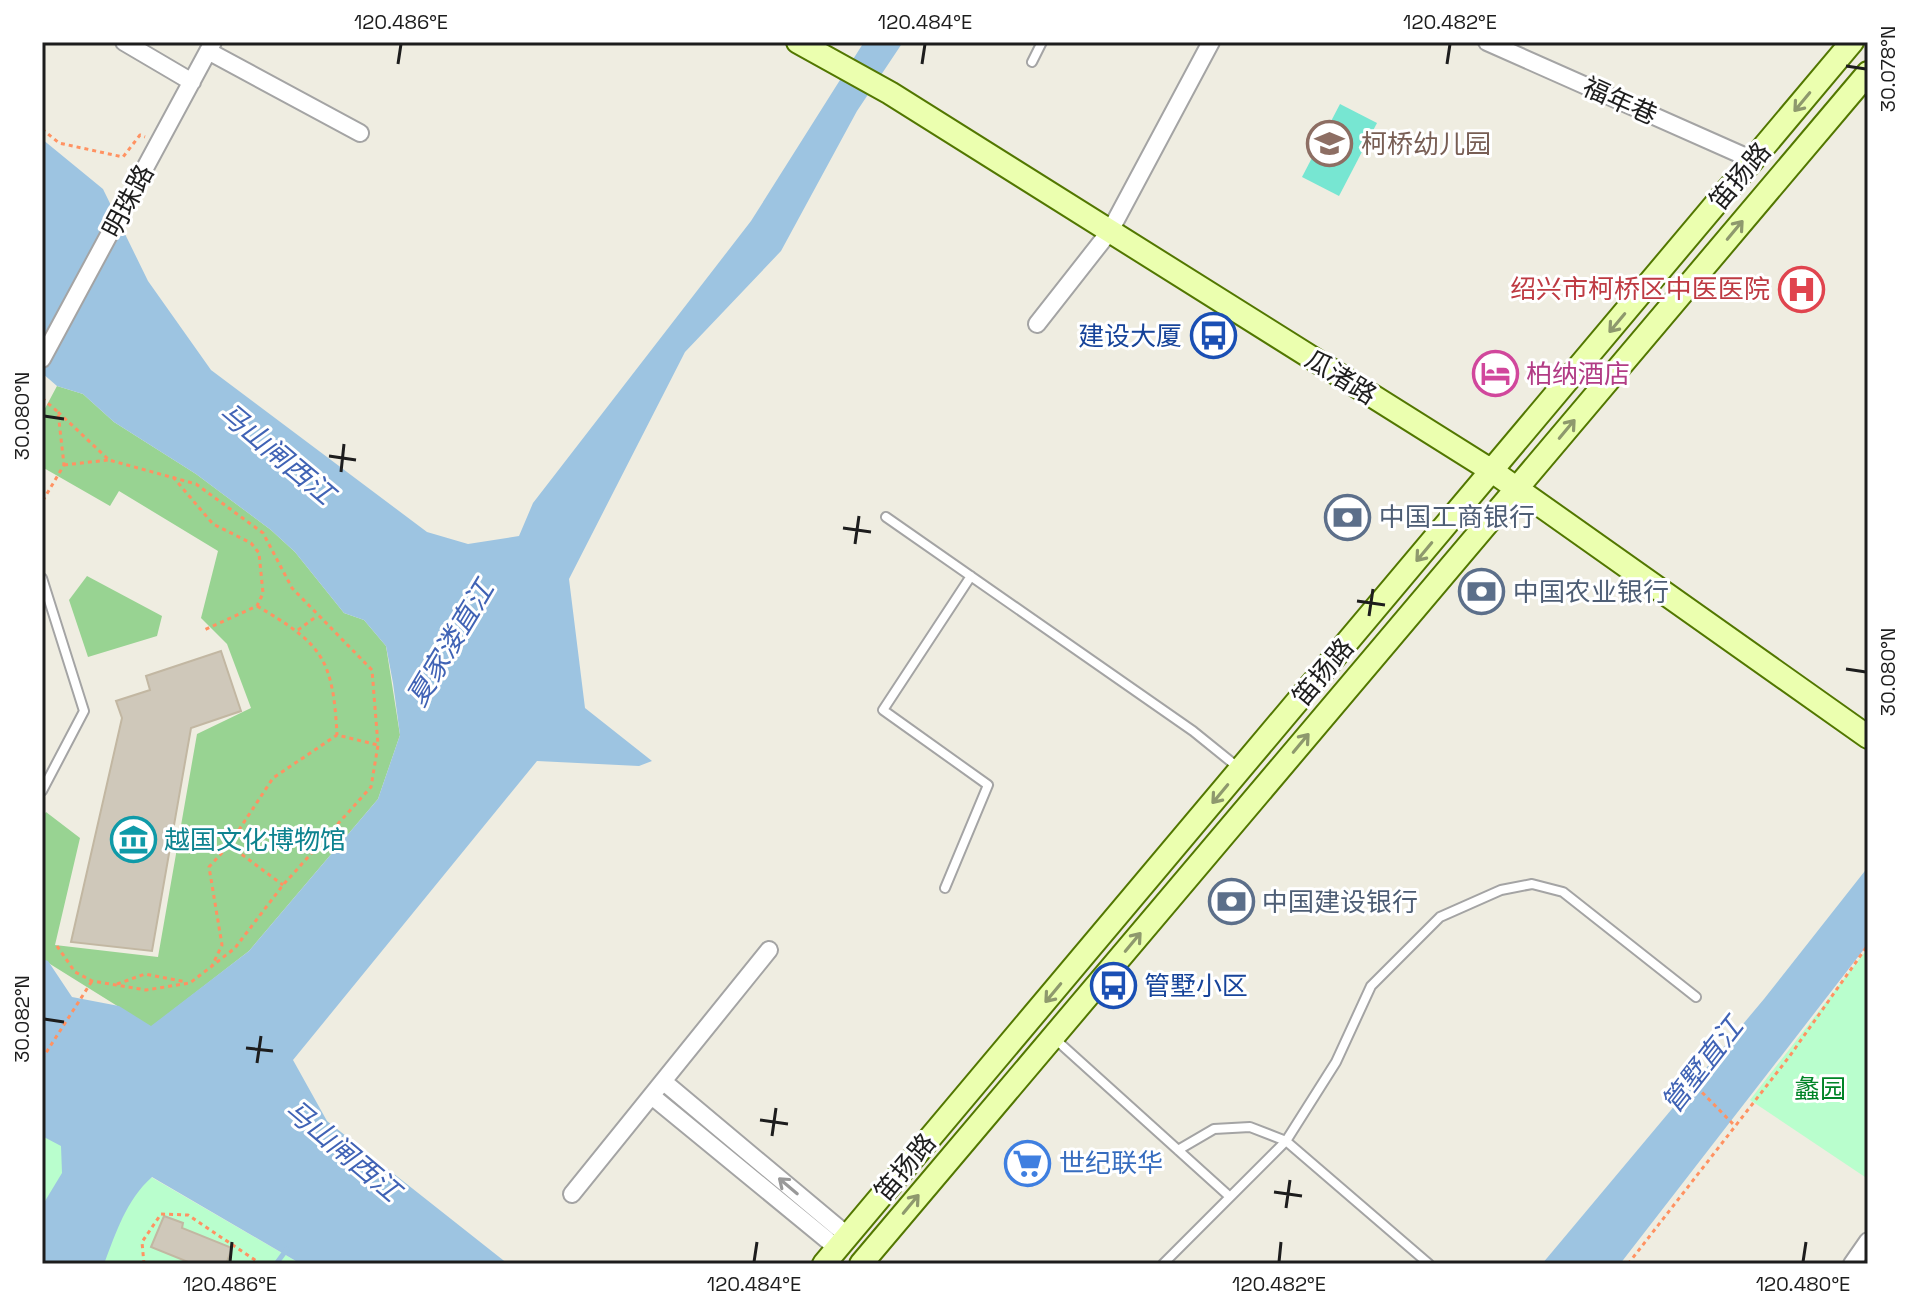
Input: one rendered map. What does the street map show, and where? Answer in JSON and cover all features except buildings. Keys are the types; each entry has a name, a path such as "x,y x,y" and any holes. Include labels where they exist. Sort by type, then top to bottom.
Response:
{"street":[{"path":"124,42 192,82"},
{"name":"瓜渚路","path":"798,42 890,93 1492,471 1868,737"},
{"path":"1037,324 1110,231 1211,42"},
{"name":"福年巷","path":"1487,42 1753,160"},
{"name":"笛扬路","path":"836,1249 1852,42"},
{"path":"211,47 360,133"},
{"name":"明珠路","path":"42,359 211,47"},
{"name":"笛扬路","path":"861,1264 1868,73"},
{"path":"572,1194 769,950"},
{"path":"664,1082 836,1249"},
{"path":"653,1097 836,1249"},
{"path":"1852,1264 1868,1241"}],"lane":[{"path":"1032,62 1042,42"},
{"path":"886,517 1193,731 1241,769"},
{"path":"945,888 988,785 883,710 971,576"},
{"path":"42,578 84,711 42,791"},
{"path":"1163,1264 1286,1141 1336,1062 1371,986 1440,917 1501,890 1532,884 1563,892 1696,997"},
{"path":"1052,1037 1229,1196"},
{"path":"1178,1150 1214,1129 1250,1127 1286,1141 1429,1264"}],"path":[{"path":"42,129 59,143 123,157 140,135 160,142"},
{"path":"42,398 109,460"},
{"path":"42,502 64,465 58,412"},
{"path":"57,946 75,972 92,981 146,990 190,983 235,948 283,885 371,787 378,745 372,670 292,588 263,533 196,484 109,460 64,465"},
{"path":"173,477 213,524 251,543 259,553 263,593 257,606 204,630"},
{"path":"259,553 269,546"},
{"path":"257,606 298,630 320,652 335,695 337,735"},
{"path":"298,630 318,615"},
{"path":"212,966 222,945 209,867 229,845 273,778 337,735 378,745"},
{"path":"229,845 283,885"},
{"path":"1628,1264 1789,1057 1868,945"},
{"path":"115,985 145,974 190,983"},
{"path":"42,1059 92,981"},
{"path":"1691,1081 1734,1125"},
{"path":"144,1264 142,1242 161,1214 188,1215 261,1264"}],"green space":[{"path":"57,386 83,394 114,422 196,474 271,530 295,552 344,613 364,620 386,646 400,735 378,799 249,951 151,1027 42,959 42,818 46,812 80,838 55,945 158,957 197,734 251,708 227,644 201,618 218,551 119,491 110,506 42,467 42,414"},
{"path":"87,576 162,616 157,636 88,657 69,600"},
{"name":"蠡园","path":"1868,948 1868,1179 1750,1100"},
{"path":"42,1136 151,1177 301,1264 42,1264"}],"shaded area":[{"path":"1340,104 1377,123 1339,196 1302,177"}],"water":[{"path":"864,42 903,42 857,111 781,251 685,352 569,579 585,708 652,761 639,766 537,761 293,1060 327,1121 508,1264 301,1264 152,1177 129,1206 104,1264 42,1264 42,1206 62,1173 61,1146 42,1136 42,959 48,961 72,997 119,1006 151,1026 249,951 378,799 400,735 386,646 364,620 344,613 295,552 271,530 196,474 114,422 83,394 57,386 42,373 42,139 103,189 148,281 211,370 427,532 468,544 519,536 533,503 751,221"},
{"path":"1868,867 1868,944 1620,1264 1542,1264 1764,999"}],"waterway":[{"path":"276,1264 287,1249"}],"place":[{"name":"柯桥幼儿园","path":"1330,144"},
{"name":"绍兴市柯桥区中医医院","path":"1801,289"},
{"name":"建设大厦","path":"1213,336"},
{"name":"柏纳酒店","path":"1495,374"},
{"name":"中国工商银行","path":"1348,517"},
{"name":"中国农业银行","path":"1482,592"},
{"name":"越国文化博物馆","path":"133,840"},
{"name":"中国建设银行","path":"1231,902"},
{"name":"管墅小区","path":"1113,986"},
{"name":"世纪联华","path":"1028,1163"}],"water label":[{"name":"马山闸西江","path":"277,453"},
{"name":"夏家溇直江","path":"450,643"},
{"name":"管墅直江","path":"1702,1065"},
{"name":"马山闸西江","path":"343,1150"}]}
